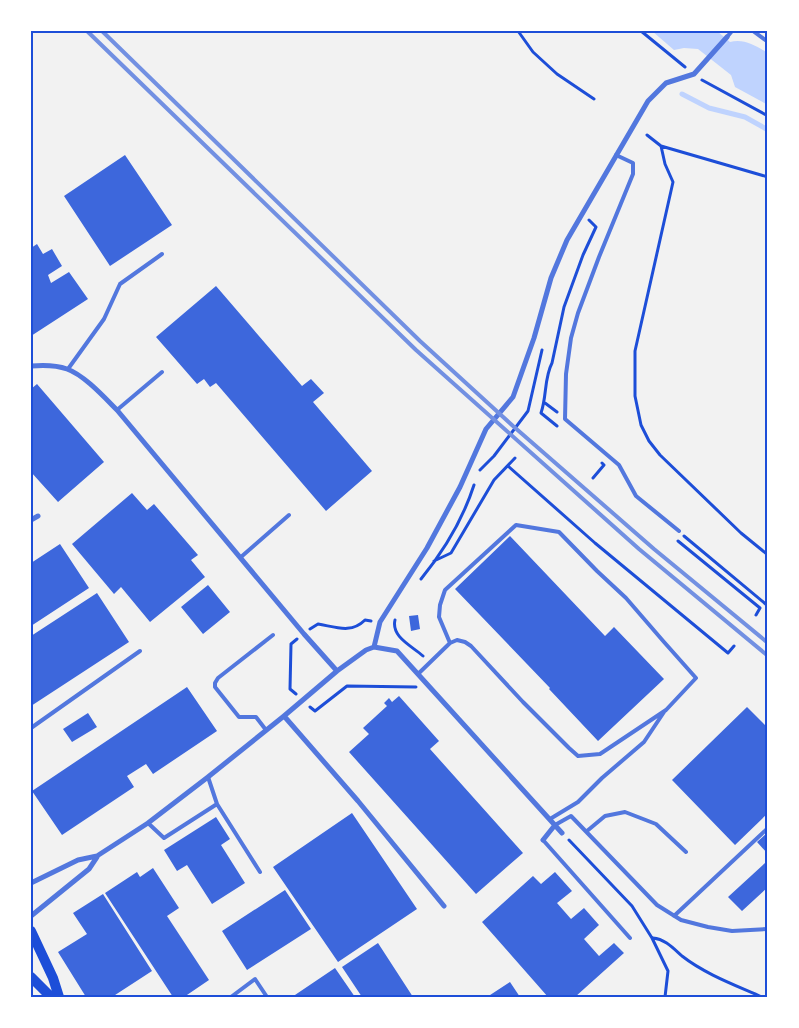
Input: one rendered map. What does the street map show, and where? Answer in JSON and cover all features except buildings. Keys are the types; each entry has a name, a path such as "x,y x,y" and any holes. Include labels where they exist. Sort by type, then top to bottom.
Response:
{"main road":[{"path":"31,931 53,978 59,997"},
{"path":"31,977 51,997"}],"street":[{"path":"374,647 380,622 427,548 460,487 486,429 508,405 518,387 551,278 567,240 616,155 648,101 658,90 666,83 694,74 726,37"},
{"path":"31,366 44,365 68,369 93,387 117,410 337,671"},
{"path":"31,520 38,516"},
{"path":"31,883 78,860 97,856 148,823 303,701 337,671 366,650 374,647 397,651 562,833"},
{"path":"284,716 358,801 444,906"},
{"path":"543,840 555,825"},
{"path":"31,916 89,869 97,856"}],"lane":[{"path":"726,37 732,31"},
{"path":"753,31 768,42"},
{"path":"616,155 633,163 633,174 599,257 573,330 566,368 565,419 619,465 636,496 679,531"},
{"path":"68,369 104,319 120,284 162,254"},
{"path":"117,410 162,372"},
{"path":"241,557 289,515"},
{"path":"450,644 439,617 440,605 446,590 516,525 559,532 596,571 626,598 696,678 666,710 644,742 602,778 578,802 550,819"},
{"path":"266,730 256,717 239,717 215,687 215,683 218,678 273,635"},
{"path":"418,674 450,644 458,640 464,642 471,646 562,742 578,756 600,754 666,710"},
{"path":"31,728 140,651"},
{"path":"208,777 217,804 260,872"},
{"path":"148,823 164,838 217,804"},
{"path":"587,831 605,816 626,812 656,824 686,852"},
{"path":"555,825 570,816 587,831 657,905 681,920 724,930 768,930"},
{"path":"674,916 768,828"},
{"path":"543,840 630,938"},
{"path":"231,997 255,979 267,997"}],"path":[{"path":"518,31 532,52 557,74 594,99"},
{"path":"641,31 701,80 768,116"},
{"path":"648,135 661,146 768,177"},
{"path":"661,146 665,164 673,182 635,351 635,396 642,425 649,441 660,455 740,533 768,555"},
{"path":"585,227 593,214"},
{"path":"562,430 541,413 546,404 548,370 552,363 564,307 583,255 596,227 589,220"},
{"path":"494,456 528,411 543,347"},
{"path":"434,561 451,553 494,480 515,458"},
{"path":"593,478 604,465 597,459"},
{"path":"508,466 596,543 728,653 734,646"},
{"path":"756,615 760,608 676,538 679,531 768,606"},
{"path":"402,641 430,663"},
{"path":"303,701 315,711 347,686 429,687"},
{"path":"562,833 632,906 652,938 668,971 665,997"},
{"path":"652,938 661,938 690,962 762,997"}],"water":[{"path":"652,31 717,31 730,42 745,42 768,53 768,105 735,87 731,75 698,49 684,48 674,50"}],"waterway":[{"path":"682,94 709,108 745,117 768,130"}],"railway":[{"path":"87,31 416,350 639,549 768,656"},
{"path":"102,31 420,341 513,426 654,549 768,643"}]}
